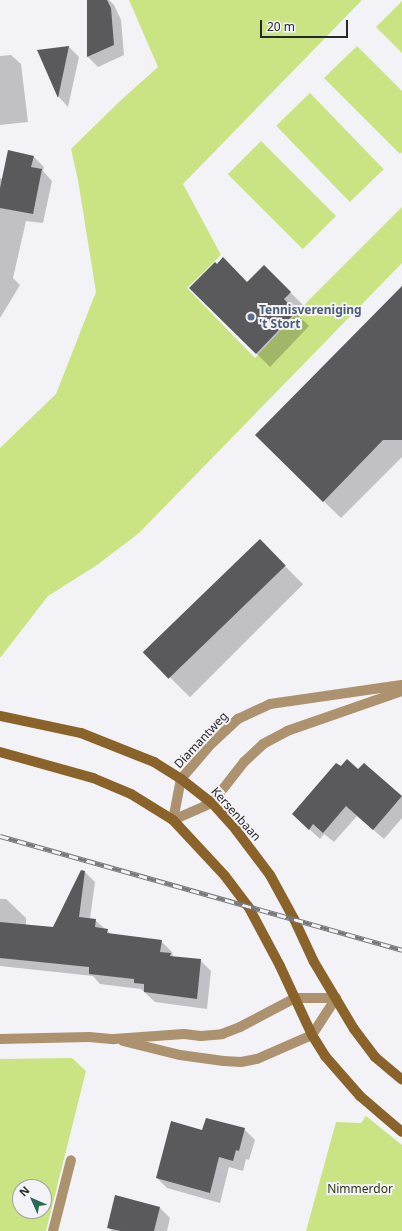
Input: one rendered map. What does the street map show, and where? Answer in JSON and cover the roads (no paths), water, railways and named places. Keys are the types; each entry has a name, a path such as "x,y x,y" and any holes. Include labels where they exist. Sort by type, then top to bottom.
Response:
{"main road":[{"name":"Kersenbaan","path":"0,716 81,733 154,762 181,779 212,803 236,830 270,876 294,919 314,962 354,1029 375,1057 402,1080"},
{"path":"0,752 93,778 131,794 173,820 225,876 248,906 295,998 312,1035 325,1056 360,1096 402,1132"}],"street":[{"name":"Diamantweg","path":"173,820 181,779 212,744 238,719 270,704 402,685"},
{"path":"173,820 212,803 244,762 262,744 287,731 402,691"},
{"path":"0,1039 89,1037 114,1039 184,1034 201,1036 222,1034 295,998 336,998"},
{"path":"114,1039 180,1055 241,1062 257,1059 312,1035 336,998"},
{"path":"53,1231 71,1160"}],"railway":[{"path":"0,836 402,950"}],"place":[{"name":"Tennisvereniging 't Stort","path":"251,317"}],"park label":[{"name":"Nimmerdor","path":"360,1189"}]}
